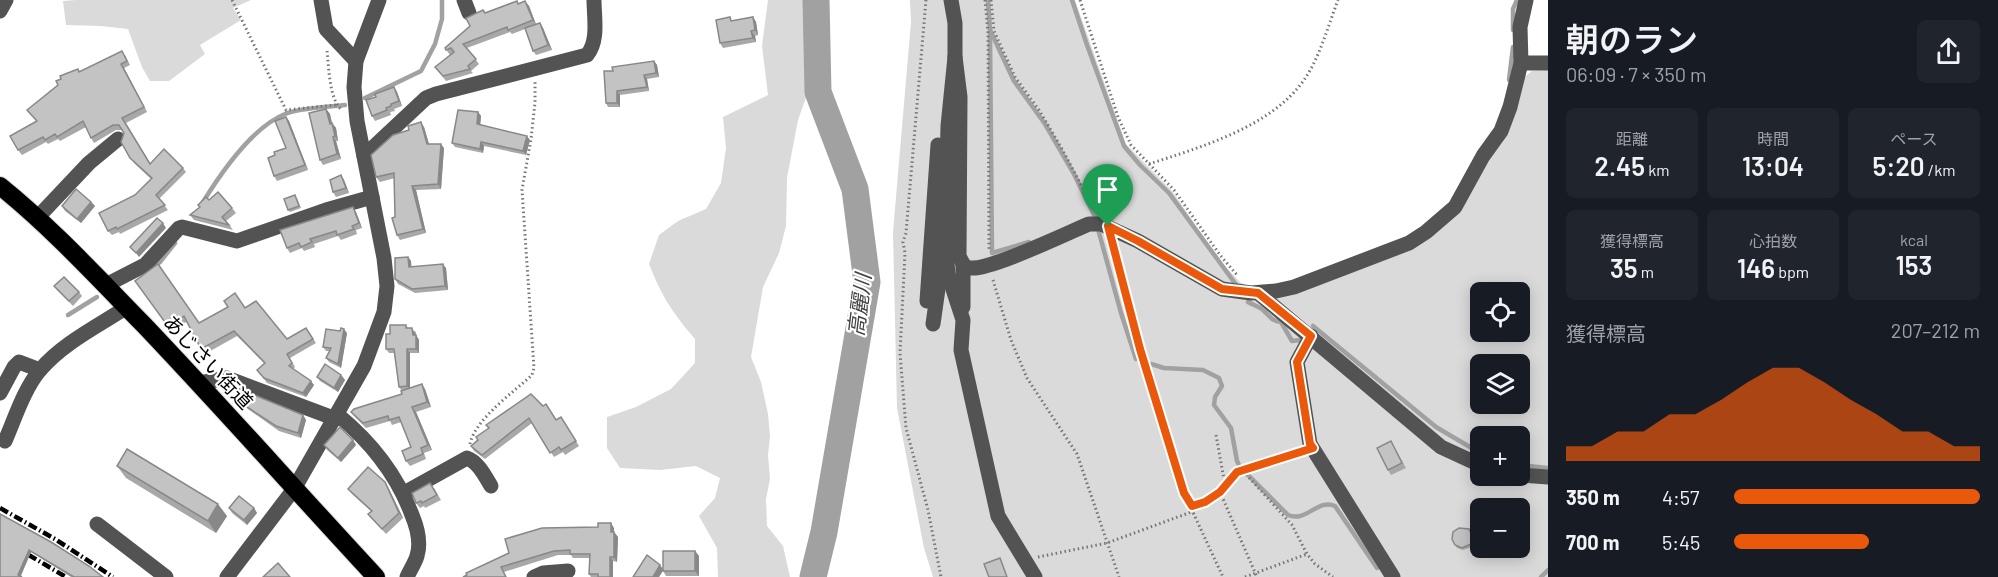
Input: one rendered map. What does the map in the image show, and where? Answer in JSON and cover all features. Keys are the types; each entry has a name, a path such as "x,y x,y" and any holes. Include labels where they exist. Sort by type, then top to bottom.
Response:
{"highway":[{"name":"あじさい街道","path":"0,186 38,217 127,307 376,577"}],"street":[{"path":"321,0 326,29 356,61"},
{"path":"226,577 294,489 337,417 364,366 384,312 387,286 384,258 355,106 354,87 356,61 379,0"},
{"path":"364,156 426,98 587,55 593,44 594,0"},
{"path":"951,0 960,97 959,256 963,265 961,350 998,516 1035,577"},
{"path":"963,265 971,268 989,265 1089,224 1101,224 1138,241 1222,289 1258,293 1305,283 1409,243 1426,232 1455,207 1483,156 1501,131 1510,107 1521,63 1520,27 1526,0"},
{"path":"955,49 948,126 945,240 948,274 963,320"},
{"path":"945,240 930,325 933,200 944,87 955,49"},
{"path":"1521,63 1548,63"},
{"path":"38,217 89,163 117,139"},
{"path":"105,285 145,265 182,227 237,241 326,210 372,197"},
{"path":"1258,293 1441,447 1470,460"},
{"path":"5,441 24,398 40,370 71,343 127,307"},
{"path":"1311,336 1297,362 1310,444 1393,577"},
{"path":"0,393 14,367 20,362 40,370"},
{"path":"199,383 227,378 337,417 363,436 404,493 416,526 419,541 418,556 407,577"},
{"path":"404,493 467,458 478,467 490,486"},
{"path":"1530,476 1548,477"},
{"path":"97,524 166,577"},
{"path":"534,577 543,573 568,571"}],"path":[{"path":"232,0 286,110 337,106 330,83 326,29"},
{"path":"985,0 991,32 1015,77 1039,110 1077,174 1096,213"},
{"path":"991,0 989,265 1011,340 1028,378 1077,454 1119,577"},
{"path":"1080,0 1118,117 1131,145 1174,190 1220,255 1241,279"},
{"path":"1149,164 1222,138 1275,111 1304,80 1321,47 1338,0"},
{"path":"467,458 472,434 532,375 534,368 522,190 535,103 534,68"},
{"path":"1108,226 1140,349 1184,493 1223,577"},
{"path":"1216,435 1225,485"},
{"path":"1192,506 1205,502 1220,492 1237,472 1313,448"},
{"path":"1243,471 1292,525 1307,554 1315,564 1333,577"},
{"path":"1220,492 1256,575"},
{"path":"1024,559 1107,543 1194,511"},
{"path":"1245,577 1256,575 1307,554"}],"shaded area":[{"path":"251,0 233,8 241,20 200,45 205,54 169,81 150,81 142,67 128,29 66,25 63,1"},
{"path":"768,0 805,0 805,48 811,68 809,89 798,120 787,178 786,226 779,253 763,287 751,357 761,382 768,414 770,479 766,499 767,526 783,546 790,577 718,577 717,548 699,516 715,498 720,478 696,466 660,470 620,468 607,448 607,417 636,407 671,389 695,363 695,339 668,304 649,264 659,235 678,221 706,209 721,183 726,148 723,117 768,95 762,46"},
{"path":"910,0 1075,0 1126,144 1173,192 1219,260 1241,283 1269,294 1437,230 1523,78 1532,71 1548,70 1548,577 933,577 924,548 897,408 893,232 911,22"}],"building":[{"path":"517,1 518,4 525,1 533,20 508,30 507,27 463,44 476,59 468,66 470,69 443,76 435,67 454,52 451,48 446,50 445,48 470,26 466,18 483,10 485,13"},
{"path":"730,17 731,21 753,17 755,30 751,31 753,38 720,43 716,20"},
{"path":"540,23 548,45 533,51 525,28"},
{"path":"122,51 127,61 121,64 144,107 122,118 150,164 164,149 183,168 156,195 165,205 117,229 116,227 108,231 99,213 135,195 152,178 130,158 121,142 124,133 119,125 113,125 91,138 83,121 57,137 55,134 45,140 43,137 18,150 10,136 37,121 27,110 58,85 56,81 61,79 60,76 78,69 79,72"},
{"path":"654,61 656,73 644,75 647,87 617,91 617,103 606,103 604,71 613,71 612,67"},
{"path":"394,87 399,101 391,104 386,108 387,110 372,116 366,100"},
{"path":"326,109 330,124 332,123 337,154 320,160 309,113"},
{"path":"458,110 478,112 477,124 527,136 523,151 481,142 480,149 452,143"},
{"path":"286,117 305,165 274,176 268,158 275,155 274,152 286,148 275,121"},
{"path":"421,122 427,144 441,144 438,184 412,186 423,229 397,235 392,218 395,217 394,173 376,177 371,155 393,135 409,130 408,126"},
{"path":"341,175 346,188 333,192 330,180"},
{"path":"76,189 91,202 77,219 62,206"},
{"path":"218,192 232,208 222,217 229,225 190,215 200,207 198,205 206,197 209,200"},
{"path":"295,195 299,206 288,210 284,199"},
{"path":"353,207 359,223 352,226 354,229 337,235 336,231 310,239 312,242 301,247 299,243 287,248 280,230"},
{"path":"157,218 163,223 136,253 130,247"},
{"path":"408,257 409,267 443,264 445,286 412,289 395,279 395,258"},
{"path":"158,264 199,323 228,307 224,301 235,293 245,308 256,301 287,339 306,328 313,339 287,354 292,363 289,366 311,381 303,393 264,378 257,370 265,363 234,331 201,349 184,316 167,325 135,281"},
{"path":"64,277 79,292 69,301 54,286"},
{"path":"390,325 406,325 406,328 412,328 413,335 416,335 416,349 407,349 407,386 399,387 394,349 386,349 386,334 390,334"},
{"path":"341,328 344,329 338,364 326,358 331,348 323,347 326,329 340,331"},
{"path":"325,364 341,375 334,388 317,377"},
{"path":"422,384 427,402 412,407 428,445 421,448 423,454 406,461 402,451 411,447 399,417 389,420 388,416 363,423 351,412 354,409 402,394 401,391"},
{"path":"252,394 303,415 298,433 276,426 244,405"},
{"path":"531,394 543,406 546,404 556,420 561,417 576,441 561,450 559,447 550,453 529,418 482,455 471,446 478,440 476,437 489,428 486,425"},
{"path":"340,427 353,440 338,458 324,445"},
{"path":"1391,441 1402,463 1388,470 1377,448"},
{"path":"127,449 218,504 208,521 117,466"},
{"path":"368,467 385,482 399,513 382,529 368,514 372,511 348,489"},
{"path":"430,483 437,495 422,503 421,501 416,503 412,493"},
{"path":"239,496 254,508 244,520 229,508"},
{"path":"0,514 51,542 103,577 74,577 29,550 18,575 22,577 0,577"},
{"path":"598,523 611,523 611,532 614,532 614,557 610,557 610,577 589,574 590,554 570,554 570,550 554,551 501,567 506,577 463,577 467,575 466,573 509,553 505,539 542,528 598,527"},
{"path":"1459,528 1469,529 1470,544 1462,548 1455,545 1452,539 1453,532"},
{"path":"663,551 695,551 695,571 663,571"},
{"path":"647,555 660,565 653,577 633,577"},
{"path":"1000,558 1007,577 989,577 984,564"},
{"path":"278,563 290,577 263,577"}],"waterway":[{"path":"365,98 421,71 435,44 442,19 442,0"},
{"name":"高麗川","path":"813,577 824,532 867,282 855,189 818,92 816,0"},
{"path":"988,0 990,30 1014,81 1045,124 1074,174 1095,217 1099,215 1106,219"},
{"path":"1072,0 1124,146 1169,193 1237,286"},
{"path":"1513,30 1513,9 1517,0"},
{"path":"990,33 992,253 1029,242"},
{"path":"1509,80 1513,47"},
{"path":"203,202 239,152 273,120 298,110 345,105"},
{"path":"1098,229 1136,359"},
{"path":"150,270 160,262 175,243"},
{"path":"68,315 97,297"},
{"path":"1248,302 1281,322 1292,341 1300,340"},
{"path":"1313,326 1436,427 1470,447"},
{"path":"1151,364 1164,368 1203,370 1219,378 1222,386 1215,397 1214,405 1231,428 1240,467 1288,515 1301,516 1323,505 1335,506 1377,568"},
{"path":"1530,466 1548,468"},
{"path":"1541,577 1548,570"}],"railway":[{"path":"0,508 55,539 113,577"},
{"path":"0,538 66,577"}],"route":[{"path":"1108,226 1222,289 1258,293 1311,336 1297,362 1310,444 1313,448 1300,454 1237,472 1220,492 1205,502 1192,506 1184,493 1165,424 1140,349 1108,226"}]}
